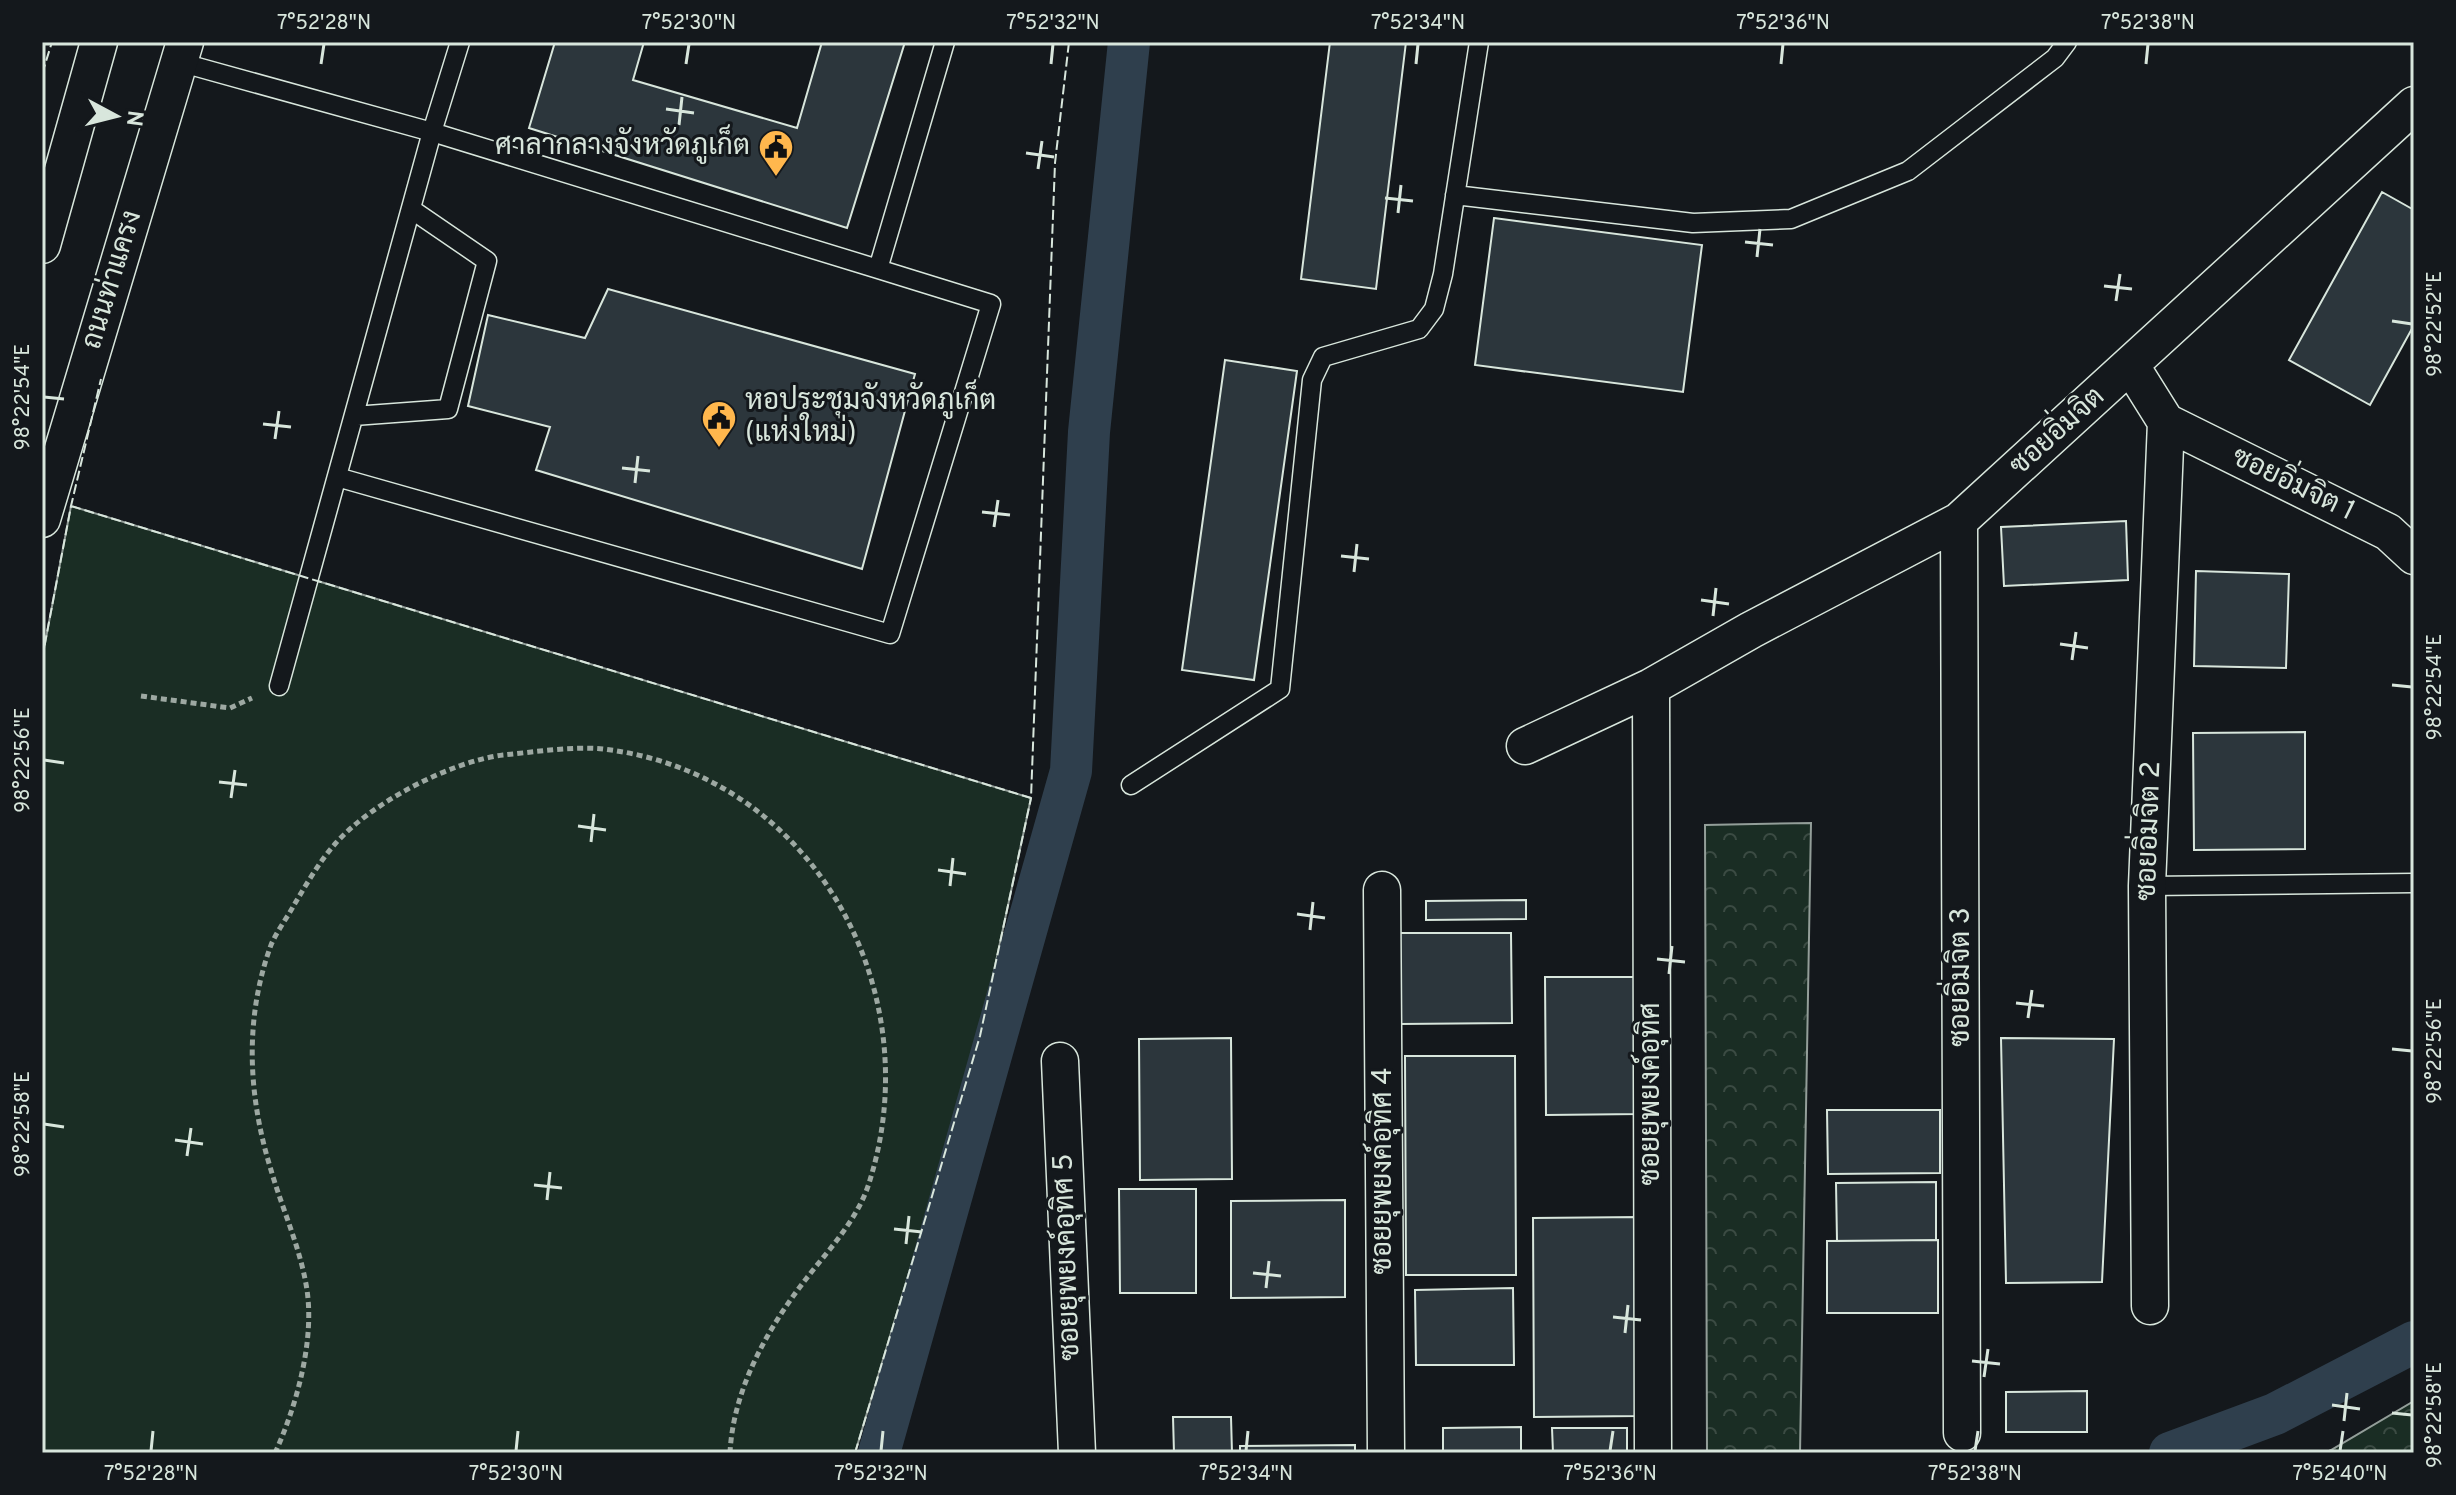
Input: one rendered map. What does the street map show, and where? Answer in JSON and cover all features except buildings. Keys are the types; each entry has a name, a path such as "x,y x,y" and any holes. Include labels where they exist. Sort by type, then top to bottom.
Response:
{"street":[{"path":"42,245 99,42"},
{"name":"ถนนท่าแครง","path":"42,519 182,52"},
{"name":"ซอยอิ่มจิต","path":"1525,746 1651,687 1751,630 1959,521 2410,116"},
{"path":"2131,366 2166,422"},
{"name":"ซอยอิ่มจิต 1","path":"2166,422 2388,532 2414,556"},
{"name":"ซอยอิ่มจิต 2","path":"2150,1306 2147,886 2166,422"},
{"name":"ซอยอิ่มจิต 3","path":"1959,521 1962,1433"},
{"name":"ซอยยุพยงค์อุทิศ","path":"1651,687 1653,1453"},
{"name":"ซอยยุพยงค์อุทิศ 4","path":"1382,890 1386,1453"},
{"name":"ซอยยุพยงค์อุทิศ 5","path":"1060,1061 1077,1453"}],"lane":[{"path":"279,686 432,132 460,42"},
{"path":"878,269 945,42"},
{"path":"1131,785 1280,689 1312,380 1323,357 1355,345 1419,329 1434,309 1479,42"},
{"path":"1455,195 1693,223 1791,219 1908,171 2055,58 2067,42"},
{"path":"182,52 991,304 890,634 337,477"},
{"path":"354,416 448,409 487,261 411,209"},
{"path":"2147,886 2414,883"}],"path":[{"path":"141,696 230,708 279,686"},
{"path":"275,1453 296,1404 306,1345 307,1288 256,1116 250,1059 257,999 272,942 336,843 380,807 431,778 485,757 602,749 660,761 712,783 760,813 805,853 838,897 862,950 880,1008 888,1069 870,1182 842,1235 803,1282 743,1384 730,1453"}],"green space":[{"path":"71,506 1031,798 980,1036 855,1453 42,1453 42,659"},
{"path":"1811,823 1800,1453 1707,1453 1705,825"},
{"path":"2414,1401 2414,1453 2325,1453 2331,1450"}],"waterway":[{"path":"879,1453 1071,771 1089,432 1129,42"},
{"path":"2170,1453 2275,1414 2414,1342"}],"fence":[{"path":"42,74 52,42"},
{"path":"71,506 1031,798 1055,163 1069,42"},
{"path":"42,659 71,506 101,379"},
{"path":"855,1453 980,1036 1031,798"}],"place":[{"name":"ศาลากลางจังหวัดภูเก็ต","path":"776,178"},
{"name":"หอประชุมจังหวัดภูเก็ต (แห่งใหม่)","path":"719,449"}]}
